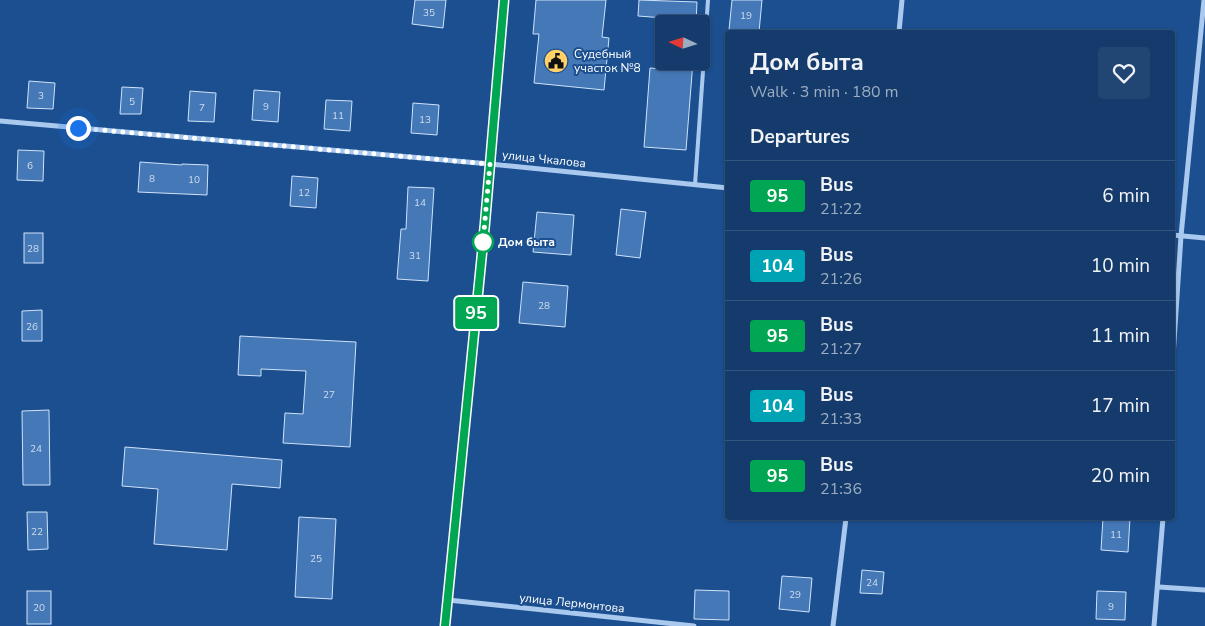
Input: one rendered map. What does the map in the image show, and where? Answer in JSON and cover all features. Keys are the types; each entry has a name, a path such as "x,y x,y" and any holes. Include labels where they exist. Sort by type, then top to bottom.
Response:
{"street":[{"path":"445,626 504,0"},
{"path":"899,30 902,0"},
{"path":"1175,327 1181,236 1204,0"},
{"name":"улица Чкалова","path":"0,121 490,164 725,188"},
{"path":"1175,235 1205,238"},
{"path":"834,626 846,520"},
{"path":"1154,626 1163,520"},
{"path":"1158,587 1205,590"},
{"name":"улица Лермонтова","path":"448,600 694,626"}],"lane":[{"path":"695,186 708,0"}],"building":[{"path":"415,0 446,0 443,28 412,24"},
{"path":"536,0 606,0 602,37 609,38 604,90 534,83 539,34 533,34"},
{"path":"639,0 697,2 696,15 655,15 655,17 638,16"},
{"path":"732,0 762,0 759,30 729,30"},
{"path":"650,68 655,70 692,70 686,150 644,147"},
{"path":"29,81 55,83 53,109 27,108"},
{"path":"122,87 143,88 141,114 120,114"},
{"path":"254,90 280,92 278,122 252,120"},
{"path":"190,91 216,93 214,122 188,121"},
{"path":"326,100 352,101 350,131 324,129"},
{"path":"413,103 439,105 437,135 411,133"},
{"path":"18,150 44,151 43,181 17,180"},
{"path":"140,162 208,165 207,195 138,192"},
{"path":"292,176 318,178 316,208 290,206"},
{"path":"408,187 434,188 428,281 397,279 401,229 406,229"},
{"path":"621,209 646,212 640,258 616,255"},
{"path":"537,212 574,215 571,255 533,252"},
{"path":"24,233 43,233 43,263 24,263"},
{"path":"523,282 568,286 565,327 519,323"},
{"path":"42,310 42,341 22,341 22,311"},
{"path":"240,336 356,342 350,447 283,443 285,413 303,414 306,371 261,369 261,376 238,375"},
{"path":"49,410 50,485 23,485 22,411"},
{"path":"125,447 282,460 280,488 232,484 227,550 154,544 158,489 122,486"},
{"path":"27,512 47,512 48,549 28,550"},
{"path":"299,517 336,519 332,599 295,597"},
{"path":"1103,520 1130,520 1128,552 1101,550"},
{"path":"862,570 884,572 882,594 860,593"},
{"path":"782,576 812,578 809,612 779,609"},
{"path":"695,590 729,591 729,620 694,619"},
{"path":"27,591 51,591 51,624 27,624"},
{"path":"1097,591 1126,592 1125,620 1096,619"}],"bus line":[{"name":"95","path":"445,626 485,223 504,0"}],"place":[{"name":"Судебный участок №8","path":"556,61"},
{"name":"Дом быта","path":"483,242"}],"route":[{"path":"78,128 490,164 483,242"}]}
